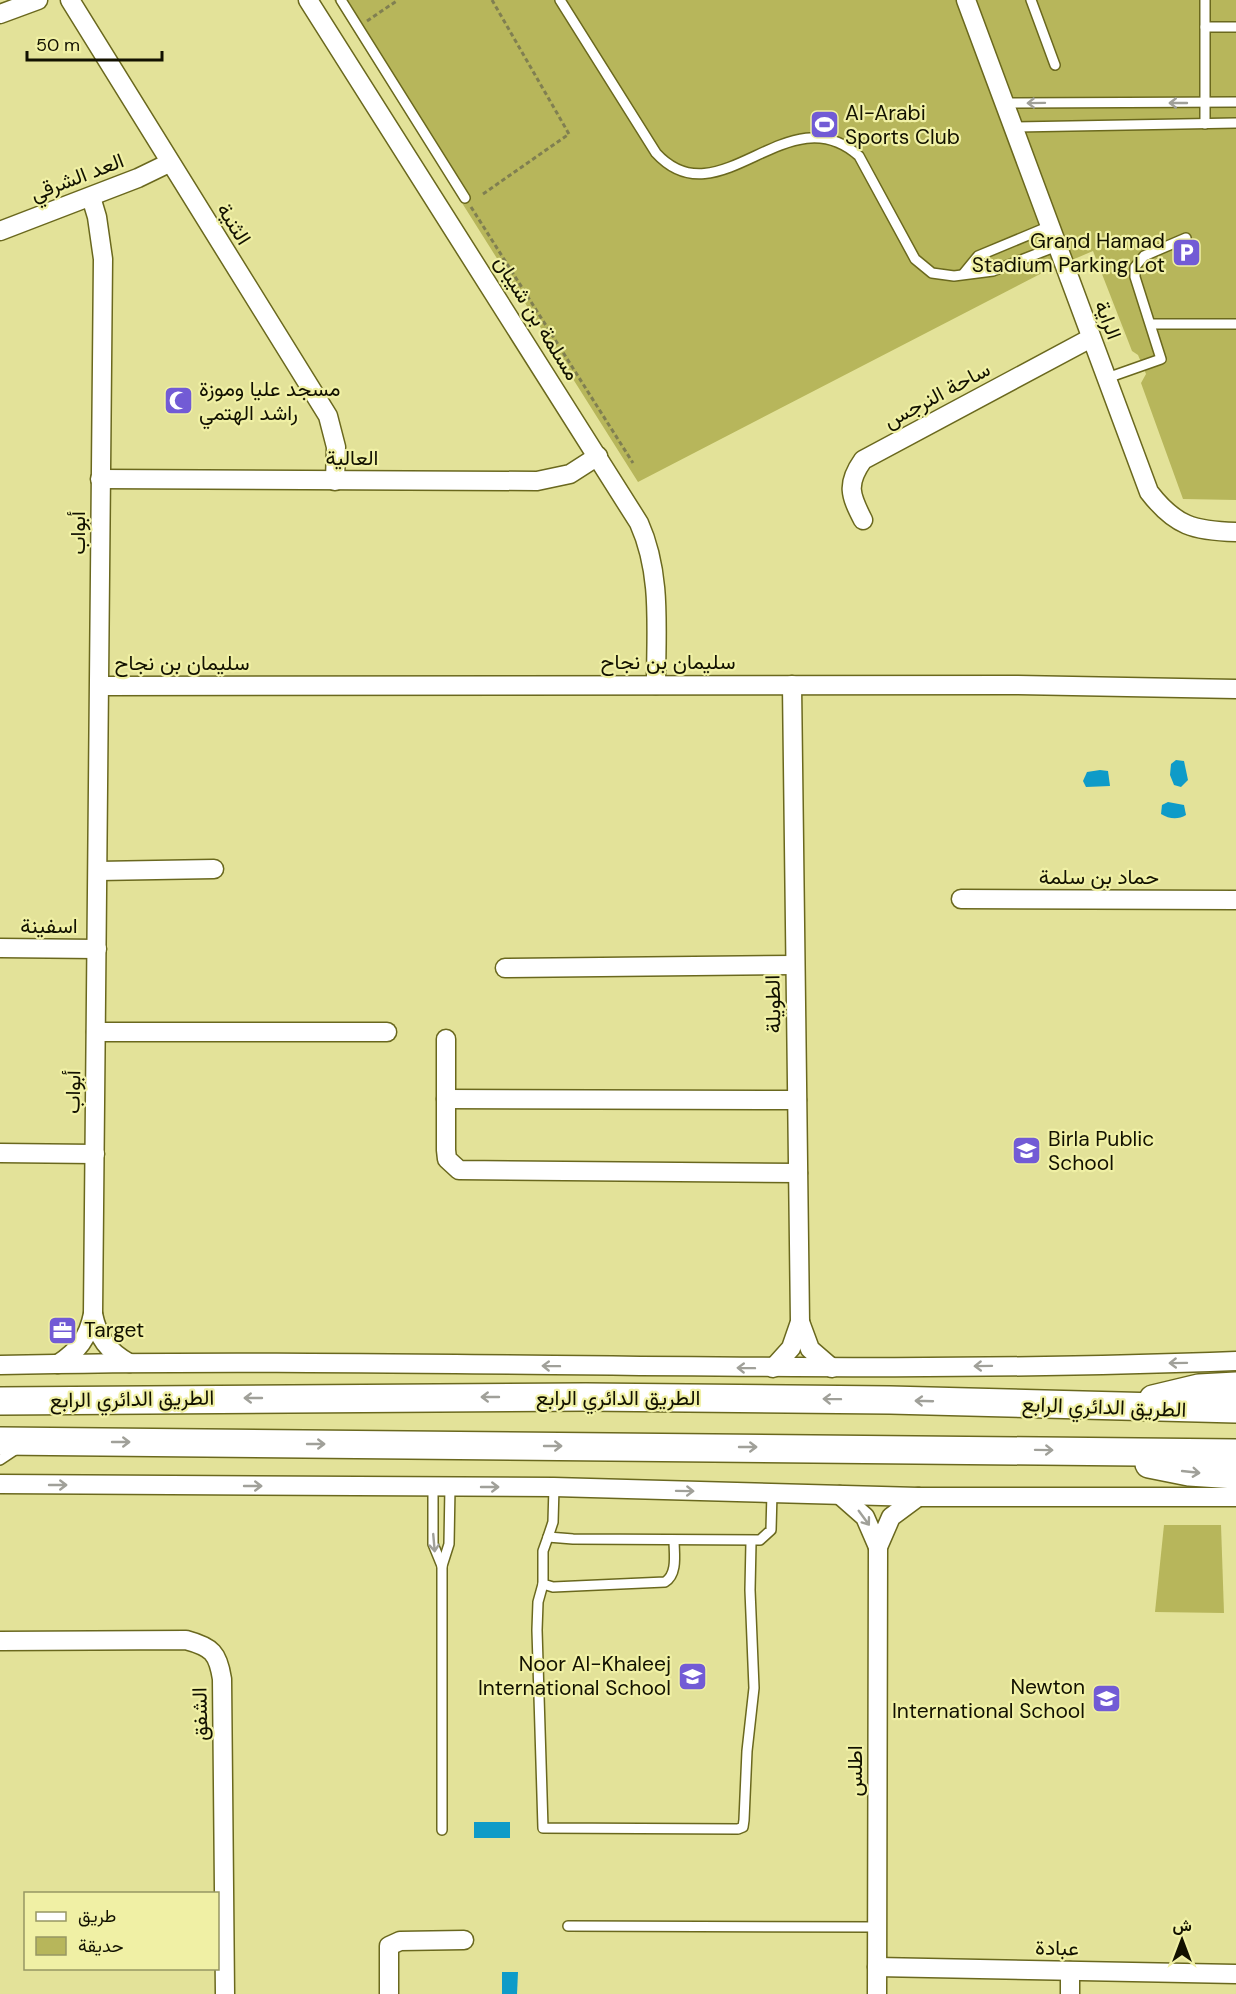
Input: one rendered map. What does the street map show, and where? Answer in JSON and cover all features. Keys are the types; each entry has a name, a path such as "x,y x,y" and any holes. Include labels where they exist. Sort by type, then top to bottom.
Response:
{"main road":[{"path":"1130,1408 1175,1392 1236,1386"},
{"path":"0,1388 98,1398"},
{"name":"الطريق الدائري الرابع","path":"0,1401 98,1398 586,1397 890,1400 1236,1410"},
{"name":"الطريق الدائري الرابع","path":"0,1442 1236,1453"},
{"path":"1114,1452 1235,1492"}],"street":[{"path":"0,14 38,0"},
{"name":"الثنية","path":"70,0 328,416 336,447 336,481"},
{"name":"مسلمة بن شيبان","path":"308,0 639,523 653,563 656,685"},
{"name":"الراية","path":"970,1 1013,127 1149,492 1161,508 1177,521 1200,531 1236,532"},
{"name":"العد الشرقي","path":"0,231 90,197 169,163"},
{"name":"أبواب","path":"58,1364 82,1344 90,1330 93,1314 103,259 97,217 90,197"},
{"name":"ساحة النرجس","path":"864,520 853,501 851,482 864,460 1091,338"},
{"name":"العالية","path":"100,479 537,481 570,474 598,456"},
{"name":"سليمان بن نجاح","path":"100,686 792,685 1236,689"},
{"name":"الطويلة","path":"792,685 800,1322 810,1349 832,1368"},
{"path":"98,871 214,869"},
{"name":"حماد بن سلمة","path":"961,899 1236,900"},
{"name":"اسفينة","path":"0,948 97,949"},
{"path":"505,968 795,965"},
{"path":"96,1032 387,1032"},
{"path":"446,1039 447,1159 459,1170 798,1173"},
{"path":"446,1099 797,1100"},
{"path":"0,1153 95,1154"},
{"name":"أبواب","path":"93,1314 96,1330 104,1344 129,1363"},
{"name":"الطويلة","path":"773,1368 791,1348 800,1322"},
{"name":"الطريق الدائري الرابع","path":"0,1365 129,1363 832,1368 1236,1361"},
{"path":"0,1484 554,1487 918,1497 1235,1492"},
{"name":"اطلس","path":"840,1495 865,1518 878,1547"},
{"name":"اطلس","path":"877,1994 878,1547 891,1517 918,1497"},
{"name":"الشفق","path":"0,1641 186,1640 206,1645 219,1660 222,1679 225,1994"},
{"path":"390,1994 388,1946 400,1941 464,1940"},
{"name":"عبادة","path":"877,1967 1236,1974"},
{"path":"1070,1971 1070,1994"}],"lane":[{"path":"341,0 465,198"},
{"path":"560,0 644,134 665,163 676,170 703,174 799,139 811,136 836,140 859,156 915,259 923,267 943,276 993,271 1057,246"},
{"path":"1031,0 1055,65"},
{"path":"1205,0 1205,124"},
{"path":"1205,27 1236,27"},
{"path":"1005,103 1236,102"},
{"path":"1013,127 1236,123"},
{"path":"964,273 978,256 1050,226"},
{"path":"1107,378 1161,359 1135,277 1136,263 1143,256 1186,238"},
{"path":"1151,324 1236,324"},
{"path":"0,1460 27,1441"},
{"path":"442,1487 433,1544 442,1566"},
{"path":"441,1830 442,1566 449,1544 442,1487"},
{"path":"554,1487 553,1522 543,1551 543,1584 538,1602 537,1630 540,1822 543,1828 738,1829 743,1827 747,1751 754,1688 750,1590 752,1542"},
{"path":"548,1537 752,1542 765,1538 771,1530 772,1493"},
{"path":"543,1584 553,1587 665,1582 671,1578 673,1572 674,1540"},
{"path":"568,1926 877,1927"}],"path":[{"path":"358,27 399,0"},
{"path":"483,194 569,134 492,0"},
{"path":"465,198 633,463"}],"green space":[{"name":"Al-Arabi Sports Club","path":"334,0 1236,0 1236,500 1183,499 1141,383 1146,374 1138,355 1132,351 1093,251 1044,272 638,482"},
{"path":"1164,1525 1221,1525 1224,1613 1155,1612"}],"water":[{"path":"1176,760 1184,761 1188,780 1181,787 1174,785 1170,775 1171,764"},
{"path":"1108,771 1110,786 1086,787 1083,781 1087,772"},
{"path":"1168,802 1184,805 1186,815 1174,818 1161,814 1162,805"},
{"path":"474,1822 510,1822 510,1838 474,1838"},
{"path":"502,1972 518,1972 517,1994 502,1994"}],"place":[{"name":"Al-Arabi Sports Club","path":"824,125"},
{"name":"Grand Hamad Stadium Parking Lot","path":"1186,253"},
{"name":"مسجد عليا وموزة راشد الهتمي","path":"178,401"},
{"name":"Birla Public School","path":"1027,1151"},
{"name":"Target","path":"63,1330"},
{"name":"Noor Al-Khaleej International School","path":"692,1676"},
{"name":"Newton International School","path":"1106,1699"}]}
